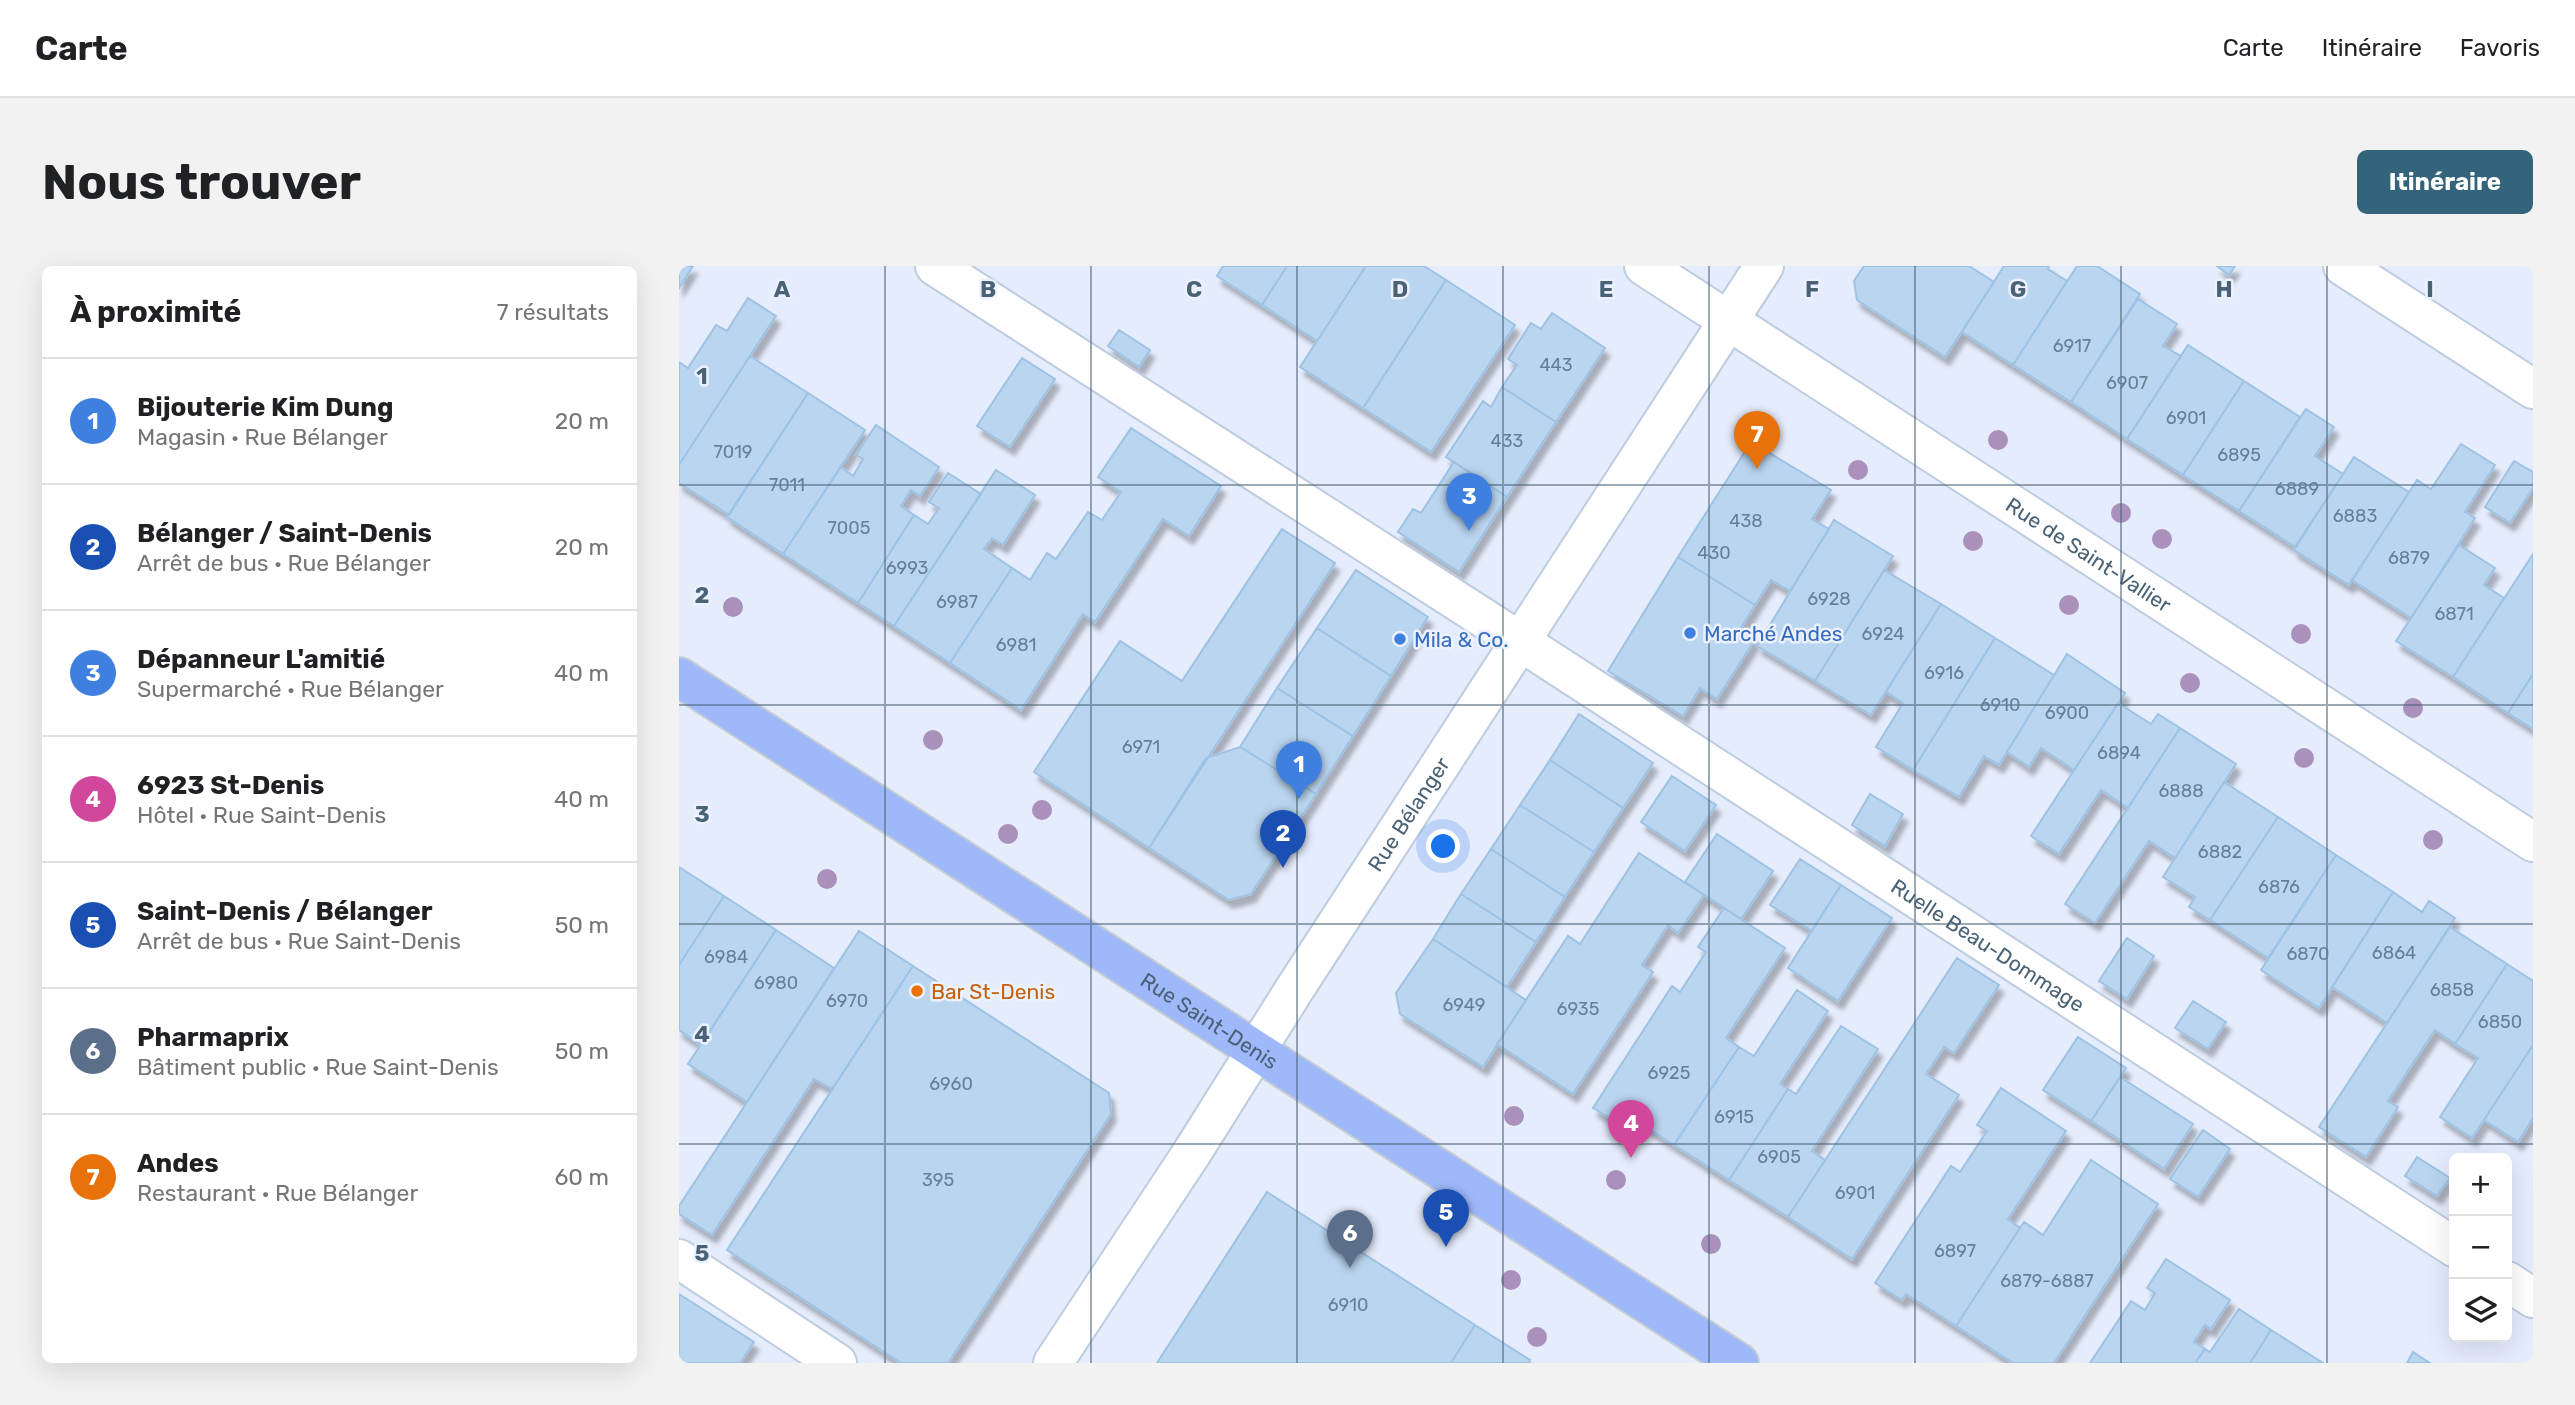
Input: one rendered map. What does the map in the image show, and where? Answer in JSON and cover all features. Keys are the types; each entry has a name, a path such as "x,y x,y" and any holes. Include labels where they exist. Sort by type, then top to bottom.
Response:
{"main road":[{"name":"Rue Saint-Denis","path":"679,677 1739,1363"}],"street":[{"name":"Ruelle Beau-Dommage","path":"935,266 2449,1244"},
{"name":"Rue de Saint-Vallier","path":"1644,266 2533,842"},
{"name":"Rue Bélanger","path":"1053,1363 1193,1152 1255,1051 1765,266"},
{"path":"2343,266 2533,389"},
{"path":"679,1259 837,1363"},
{"path":"2512,1284 2533,1298"}],"building":[{"path":"679,266 693,266 679,288"},
{"path":"1223,266 1287,266 1262,305 1217,276"},
{"path":"1287,266 1366,266 1317,341 1262,305"},
{"path":"1366,266 1424,266 1446,280 1363,408 1300,367"},
{"path":"1864,266 1969,266 1994,282 1945,357 1857,300 1854,281"},
{"path":"2004,266 2049,266 2048,269 2067,281 2013,365 1962,332"},
{"path":"2077,266 2097,266 2140,294 2071,402 2013,365"},
{"path":"2217,266 2235,266 2229,275"},
{"path":"1446,280 1515,325 1431,452 1363,408"},
{"path":"748,298 776,316 679,465 679,362 688,368 716,325 727,331"},
{"path":"2138,299 2177,324 2163,346 2181,356 2127,439 2071,402"},
{"path":"1552,313 1605,348 1556,422 1502,387 1517,365 1508,359 1531,323 1541,329"},
{"path":"1119,330 1150,350 1139,367 1108,346"},
{"path":"2188,345 2244,381 2183,475 2127,439"},
{"path":"750,356 808,393 729,515 679,483 679,465"},
{"path":"1022,358 1055,379 1010,447 977,426"},
{"path":"2244,381 2300,417 2239,511 2183,475"},
{"path":"1502,387 1556,422 1507,497 1446,457 1483,401 1491,407"},
{"path":"808,393 865,430 783,554 727,517"},
{"path":"2306,409 2334,427 2315,456 2343,474 2295,547 2239,511"},
{"path":"876,425 939,467 920,496 911,490 901,506 914,515 858,603 783,554 841,467 853,476 863,459 856,455"},
{"path":"1131,428 1221,486 1189,536 1163,519 1095,622 1083,614 1021,710 950,663 1012,568 1030,580 1047,553 1056,559 1088,512 1102,520 1121,492 1098,477"},
{"path":"1751,442 1831,490 1812,519 1829,529 1790,591 1771,580 1755,605 1678,557"},
{"path":"2461,444 2495,465 2465,512 2475,518 2411,618 2352,580 2417,480 2431,489"},
{"path":"2354,457 2409,492 2349,585 2294,550"},
{"path":"2514,461 2533,472 2533,488 2510,523 2485,507"},
{"path":"1454,462 1507,497 1459,572 1398,532 1413,509 1421,513"},
{"path":"996,470 1035,495 1003,545 992,538 984,549 1012,568 950,663 894,626"},
{"path":"948,473 981,494 894,626 858,603 914,515 928,524 939,508 929,502"},
{"path":"1834,520 1893,556 1815,681 1757,646"},
{"path":"1282,529 1335,563 1149,848 1034,772 1120,641 1182,681"},
{"path":"2459,545 2495,568 2484,585 2504,598 2453,677 2396,641"},
{"path":"2533,554 2533,674 2508,713 2453,677"},
{"name":"Marché Andes","path":"1678,557 1755,605 1741,628 1756,638 1717,699 1700,688 1683,716 1608,671"},
{"path":"1356,570 1428,617 1391,676 1317,628"},
{"path":"1884,570 1941,604 1871,715 1815,681"},
{"path":"1941,604 1995,638 1913,770 1876,747 1903,703 1886,692"},
{"path":"1317,628 1391,676 1353,736 1277,688"},
{"path":"1995,638 2054,675 1999,765 1984,756 1959,797 1913,770"},
{"path":"2067,654 2125,693 2074,770 2041,748 2029,767 2007,752"},
{"path":"2533,674 2533,729 2508,713"},
{"path":"1277,688 1353,736 1316,794 1240,747"},
{"path":"2118,703 2151,724 2158,714 2180,728 2128,808 2101,790 2059,854 2031,836"},
{"path":"1579,714 1653,763 1623,808 1550,760"},
{"path":"2180,728 2236,764 2175,858 2149,841 2095,923 2065,904"},
{"path":"1240,747 1316,794 1251,894 1229,900 1149,848 1206,758"},
{"path":"1550,760 1623,808 1594,852 1520,805"},
{"path":"1672,776 1716,805 1685,851 1641,822"},
{"path":"2224,782 2278,817 2210,920 2189,907 2195,897 2163,877"},
{"path":"1870,794 1903,814 1885,846 1852,825"},
{"path":"1520,805 1594,852 1565,897 1491,849"},
{"path":"2278,817 2336,855 2268,958 2210,920"},
{"path":"1717,834 1773,871 1741,919 1685,882"},
{"path":"1491,849 1565,897 1536,942 1461,894"},
{"path":"1639,853 1704,895 1678,933 1668,925 1642,965 1653,972 1573,1094 1497,1044 1568,936 1580,944"},
{"path":"2336,855 2393,892 2319,1008 2261,970"},
{"path":"1800,859 1841,885 1812,931 1770,905"},
{"path":"679,867 724,896 679,965"},
{"path":"1841,885 1892,918 1838,1001 1788,968"},
{"path":"2393,892 2422,912 2429,901 2455,918 2387,1023 2332,987"},
{"path":"1461,894 1536,942 1507,987 1433,939"},
{"path":"724,896 776,930 701,1045 679,1030 679,965"},
{"path":"1724,908 1785,948 1726,1038 1739,1047 1674,1145 1625,1113 1618,1123 1593,1108 1672,986 1680,992 1706,952 1698,947"},
{"path":"2450,927 2507,964 2455,1044 2435,1030 2388,1101 2398,1107 2366,1157 2319,1127"},
{"path":"776,930 834,968 747,1102 688,1064"},
{"path":"859,931 913,966 832,1089 814,1079 712,1235 679,1214 679,1206"},
{"path":"2127,938 2154,956 2127,999 2099,981"},
{"path":"1433,939 1526,1000 1483,1067 1400,1014 1396,993"},
{"path":"1957,958 1999,985 1954,1053 1944,1047 1926,1074 1959,1095 1852,1259 1788,1217"},
{"path":"2507,964 2533,981 2533,1045 2472,1138 2440,1117 2478,1058 2455,1044"},
{"path":"913,966 1109,1093 1111,1114 948,1363 901,1363 727,1250"},
{"path":"1797,990 1828,1011 1780,1084 1788,1089 1729,1180 1674,1145 1739,1047 1754,1056"},
{"path":"2193,1001 2226,1022 2208,1049 2175,1028"},
{"path":"1841,1026 1878,1049 1812,1151 1825,1160 1788,1217 1729,1180 1788,1089 1796,1094"},
{"path":"2078,1037 2126,1068 2091,1121 2043,1090"},
{"path":"2533,1045 2533,1118 2518,1142 2484,1120"},
{"path":"2120,1077 2193,1124 2164,1169 2091,1121"},
{"path":"2001,1088 2066,1131 2008,1219 2020,1228 1956,1326 1906,1294 1902,1300 1875,1283 1951,1166 1960,1172 1987,1131 1977,1125"},
{"path":"2203,1130 2230,1149 2198,1197 2170,1179"},
{"path":"2417,1157 2449,1179 2437,1196 2405,1176"},
{"path":"2091,1160 2158,1204 2054,1363 2013,1363 1956,1326 2024,1222 2043,1235"},
{"path":"1267,1192 1475,1325 1451,1363 1157,1363"},
{"path":"2166,1259 2230,1300 2211,1329 2205,1325 2194,1342 2205,1349 2195,1363 2090,1363 2131,1301 2145,1310 2155,1293 2147,1288"},
{"path":"679,1294 754,1342 740,1363 679,1363"},
{"path":"2239,1309 2271,1330 2250,1363 2195,1363 2205,1349 2210,1352"},
{"path":"1475,1325 1530,1360 1529,1363 1451,1363"},
{"path":"2271,1330 2323,1363 2250,1363"},
{"path":"2413,1352 2430,1363 2407,1363"}],"place":[{"name":"Andes","path":"1757,469"},
{"name":"Dépanneur L'amitié","path":"1469,531"},
{"name":"Marché Andes","path":"1690,633"},
{"name":"Mila & Co.","path":"1400,639"},
{"name":"Bijouterie Kim Dung","path":"1299,799"},
{"name":"Bélanger / Saint-Denis","path":"1283,868"},
{"name":"Bar St-Denis","path":"917,991"},
{"name":"6923 St-Denis","path":"1631,1158"},
{"name":"Saint-Denis / Bélanger","path":"1446,1247"},
{"name":"Pharmaprix","path":"1350,1268"}]}
